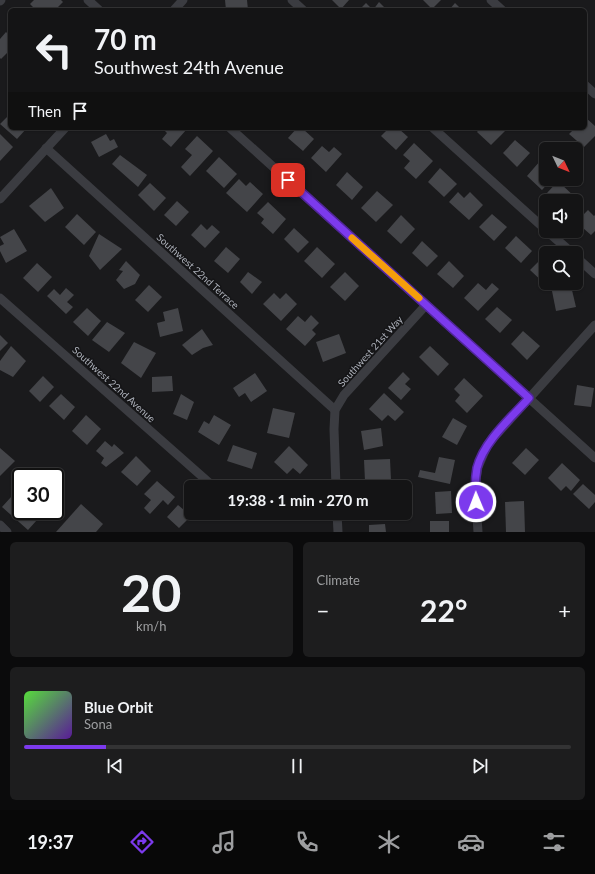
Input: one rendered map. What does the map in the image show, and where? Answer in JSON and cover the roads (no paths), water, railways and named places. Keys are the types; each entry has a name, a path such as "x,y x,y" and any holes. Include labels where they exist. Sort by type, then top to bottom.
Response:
{"street":[{"path":"88,0 97,8"},
{"path":"176,8 183,0"},
{"path":"292,0 301,8"},
{"path":"491,0 500,8"},
{"path":"587,87 595,94"},
{"path":"0,199 63,130"},
{"path":"232,130 595,458"},
{"path":"435,130 539,223"},
{"name":"Southwest 22nd Terrace","path":"46,148 335,410"},
{"path":"556,238 564,246"},
{"path":"583,263 595,274"},
{"name":"Southwest 22nd Avenue","path":"0,298 206,480"},
{"name":"Southwest 21st Way","path":"336,480 334,429 335,410 344,395 426,304"},
{"path":"478,532 475,486 478,467 488,444 595,325"},
{"path":"337,520 338,532"},
{"path":"0,525 7,532"}]}
